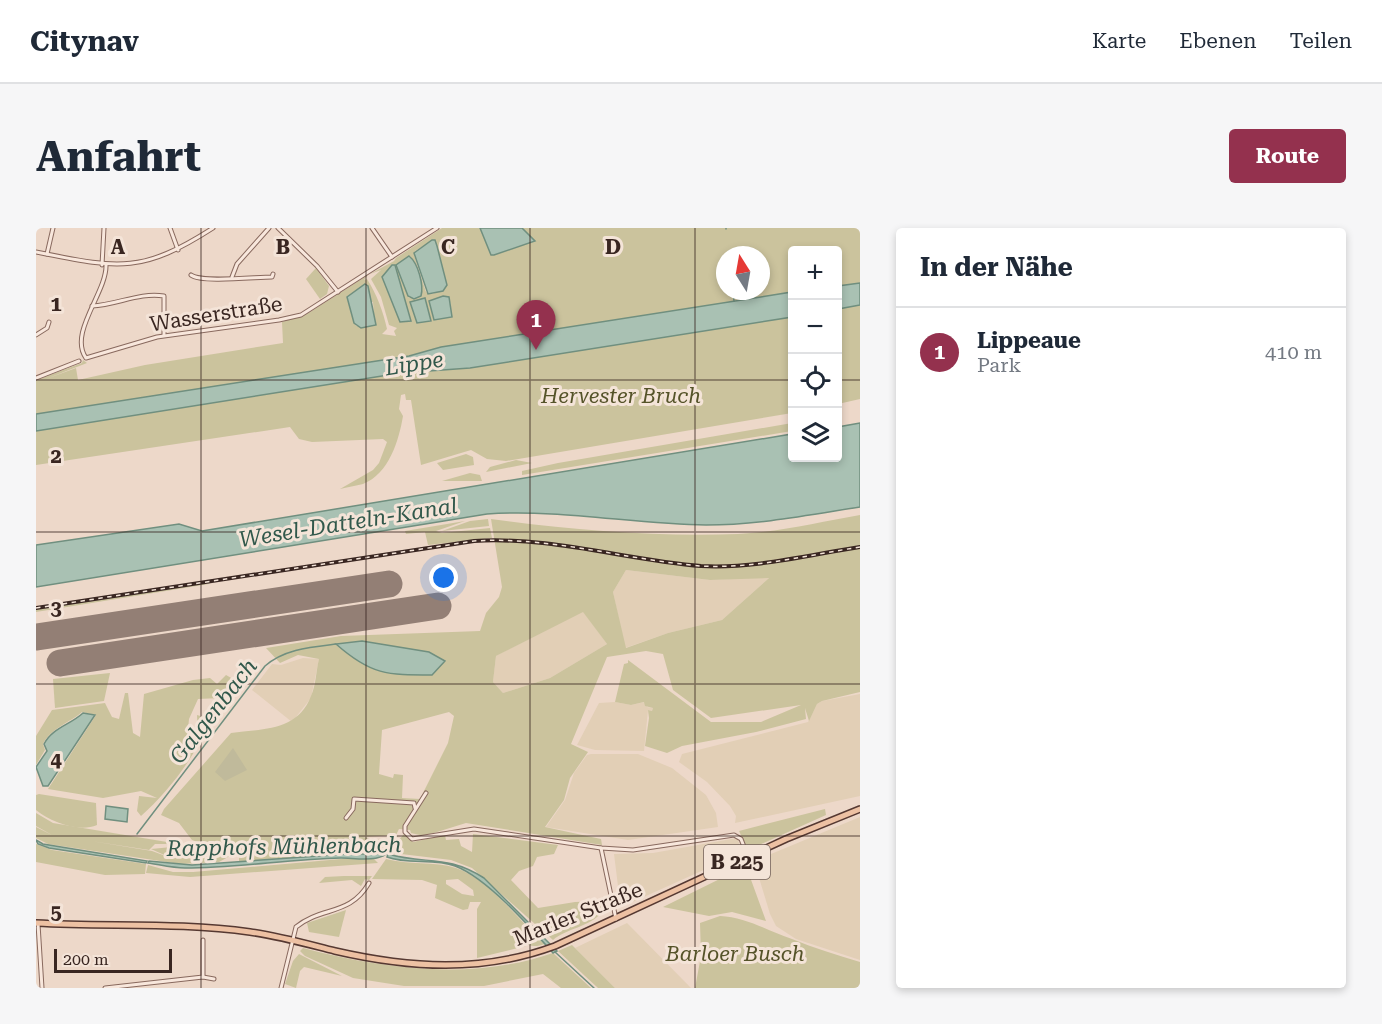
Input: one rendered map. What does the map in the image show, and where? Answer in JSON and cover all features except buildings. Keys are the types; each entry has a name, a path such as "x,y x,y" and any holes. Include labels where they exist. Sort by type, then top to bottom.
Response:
{"main road":[{"name":"Marler Straße","path":"37,923 217,929 292,940 339,952 436,966 486,964 538,952 571,939 748,857 860,809"}],"street":[{"path":"47,254 53,228"},
{"path":"104,228 106,277 92,306 114,305 138,296 164,296 164,335"},
{"path":"170,228 178,250"},
{"path":"36,252 104,265 141,262 178,250 213,228"},
{"path":"232,277 237,264 269,228"},
{"path":"278,228 317,266 338,292"},
{"path":"372,228 392,257"},
{"name":"Wasserstraße","path":"92,306 81,342 81,350 86,358 164,335 290,318 312,310 436,228"},
{"path":"191,275 196,279 272,277 273,274"},
{"path":"36,335 46,328 49,322"},
{"path":"36,378 79,361"},
{"path":"426,793 405,828 407,835 412,839 474,829 601,848 638,849 734,835 741,839 748,857"},
{"path":"346,818 353,809 354,800 414,803 415,808"},
{"path":"601,848 616,920"},
{"path":"281,988 296,927 304,921 357,901 369,883"},
{"path":"37,923 42,988"},
{"path":"203,940 203,977"},
{"path":"105,988 203,977 214,979"}],"shaded area":[{"path":"626,570 710,580 770,577 722,620 668,633 625,648 613,592"},
{"path":"583,611 607,644 550,678 503,693 493,682 496,656"},
{"path":"303,658 319,659 311,698 292,722 252,690 272,664 281,665"},
{"path":"860,694 860,796 735,823 736,816 730,806 707,782 679,762 682,754 808,722 817,704 822,701"},
{"path":"615,702 631,705 645,702 647,707 653,708 652,711 648,710 644,751 595,750 577,745 599,703"},
{"path":"233,748 247,770 225,781 215,772"},
{"path":"638,754 672,768 706,795 716,813 718,827 628,840 546,827 565,800 574,773 587,755"},
{"path":"860,817 860,960 796,939 776,926 770,914 754,861"},
{"path":"737,838 742,850 739,854 626,905 620,902 614,854 653,853"},
{"path":"627,923 691,988 615,988 575,948"}],"green space":[{"name":"Hervester Bruch","path":"442,228 480,228 491,254 494,255 535,241 522,228 860,228 860,399 842,403 842,246 788,246 788,414 506,461 487,459 471,450 421,465 411,400 406,400 405,394 401,395 399,409 403,416 399,435 380,473 363,484 340,489 373,470 379,463 387,442 383,439 312,442 299,439 290,427 36,465 36,380 82,363 83,360 87,363 46,379 76,368 78,380 145,365 283,343 282,322 310,312 368,275 364,280 367,279 377,297 387,329 382,334 396,336 394,331 397,328 389,325 381,297 371,279 381,270 370,274 394,261","holes":["433,240 447,285 443,291 431,294 426,292 414,255 415,251","410,256 416,265 422,290 409,298 396,265","392,265 395,265 411,321 400,322 382,277","443,296 449,297 451,307 434,320 429,301","347,298 373,302 375,326 356,326"]},
{"path":"316,268 329,286 327,294 320,299 306,279"},
{"path":"788,424 788,432 522,475 522,471"},
{"path":"466,454 473,457 474,465 443,470 437,463"},
{"path":"516,460 532,463 486,472 490,467"},
{"path":"470,473 480,475 482,481 442,481"},
{"path":"860,515 860,692 822,701 817,704 809,721 805,708 806,719 756,732 682,746 667,753 645,746 648,710 652,711 653,708 645,706 644,702 631,705 615,702 624,664 628,663 628,660 711,722 761,722 801,705 711,718 673,690 663,654 646,651 607,657 571,744 588,752 570,778 564,800 545,827 601,839 602,845 466,823 424,836 411,833 410,830 399,829 396,835 363,837 381,840 398,836 389,846 363,844 336,843 283,849 375,845 390,847 388,851 246,862 239,861 239,856 230,856 219,862 180,864 48,844 36,838 36,827 52,835 36,826 36,813 53,823 179,844 155,844 149,850 91,841 152,851 171,858 151,849 203,844 192,840 179,823 161,815 164,809 231,733 267,729 288,722 305,707 313,692 319,659 298,655 280,663 266,648 341,636 480,631 486,613 499,597 502,587 491,519 614,532 707,535 769,531","holes":["626,570 710,580 769,578 722,620 668,633 626,648 613,592","583,612 607,644 550,678 503,693 493,682 496,656","449,712 454,716 448,743 420,799 402,798 403,775 394,774 393,778 379,774 382,730"]},
{"path":"488,519 489,526 442,531 470,521"},
{"path":"465,521 436,531 442,533 490,528 492,538 428,545 425,532 406,534 405,531"},
{"path":"209,584 36,612 36,609"},
{"path":"110,673 104,701 55,708 53,679"},
{"path":"226,675 233,679 221,698 198,699 189,719 187,739 198,738 197,715 210,719 198,746 172,784 141,816 137,811 139,796 157,798 141,791 103,798 48,789 96,715 82,712 55,730 46,738 43,744 45,750 36,765 36,736 52,710 105,703 112,717 119,719 125,693 128,693 133,733 140,737 144,694 193,680 210,678 217,684"},
{"path":"36,795 96,803 97,825 74,827 49,819 36,810"},
{"path":"825,809 826,815 748,850 739,831"},
{"path":"404,834 413,842 445,835 446,840 459,839 461,846 472,852 473,834 558,845 554,854 537,857 533,866 519,871 511,880 538,908 575,902 602,901 602,912 591,921 553,940 472,868 451,860 393,853 392,848"},
{"path":"36,844 52,850 146,864 145,874 105,875 36,862"},
{"path":"341,859 374,859 378,863 190,877 146,873 148,865 173,872 193,872"},
{"path":"386,859 456,868 468,873 492,891 545,944 533,946 523,942 526,946 477,958 477,909 481,902 470,902 468,909 463,910 435,898 437,885 422,880 372,879","holes":["458,879 473,890 474,896 462,894 446,884 446,880"]},
{"path":"746,866 766,921 732,912 709,916 663,907"},
{"path":"372,876 369,880 365,879 361,886 352,880 319,883 325,877"},
{"path":"346,910 339,937 309,932 307,923"},
{"name":"Barloer Busch","path":"720,916 748,922 860,962 860,988 695,988 701,956 700,923"},
{"path":"572,945 615,988 598,988 558,951"},
{"path":"303,948 365,962 428,969 491,967 523,962 553,953 591,988 561,988 543,974 484,986 404,986 353,978 305,956 300,951"},
{"path":"299,954 342,976 304,967 300,971 296,988 285,984 293,961"}],"water":[{"path":"480,228 522,228 535,241 491,255"},
{"path":"435,240 447,285 443,291 428,294 414,253"},
{"path":"409,256 418,269 422,286 421,296 414,299 408,296 396,265"},
{"path":"392,265 395,265 411,321 400,322 382,277"},
{"path":"860,283 860,305 842,308 842,285"},
{"path":"365,284 368,286 376,325 361,328 354,323 347,297"},
{"name":"Lippe","path":"788,293 788,318 470,368 401,373 36,431 36,414 409,356 441,347 741,300 770,300 770,295"},
{"path":"443,296 449,297 452,317 434,320 429,301"},
{"path":"425,298 431,321 417,323 410,302"},
{"name":"Wesel-Datteln-Kanal","path":"860,423 860,507 725,525 679,524 542,513 487,514 36,587 36,545 179,524 202,531 788,435 788,462 842,462 842,426"},
{"path":"362,641 429,652 445,661 432,675 403,675 380,671 359,662 336,644"},
{"path":"83,713 95,715 48,786 43,786 36,767 47,751 44,744 56,730"},
{"path":"106,806 128,809 127,822 105,819"},
{"path":"36,840 43,844 147,861 146,863 49,848 38,844"},
{"path":"347,854 386,854 371,859 322,859 204,868 176,868 148,863 149,861 192,865"},
{"path":"388,854 447,863 484,878 557,951 553,953 507,904 467,872 447,864 404,861 387,857"}],"waterway":[{"name":"Galgenbach","path":"137,834 265,666 289,652 336,644"},
{"name":"Rapphofs Mühlenbach","path":"555,952 594,988"}],"runway":[{"path":"37,637 389,584"},
{"path":"60,663 438,606"}],"railway":[{"path":"36,608 474,541 503,540 560,545 701,566 781,561 860,547"}],"place":[{"name":"Lippeaue","path":"536,350"}]}
